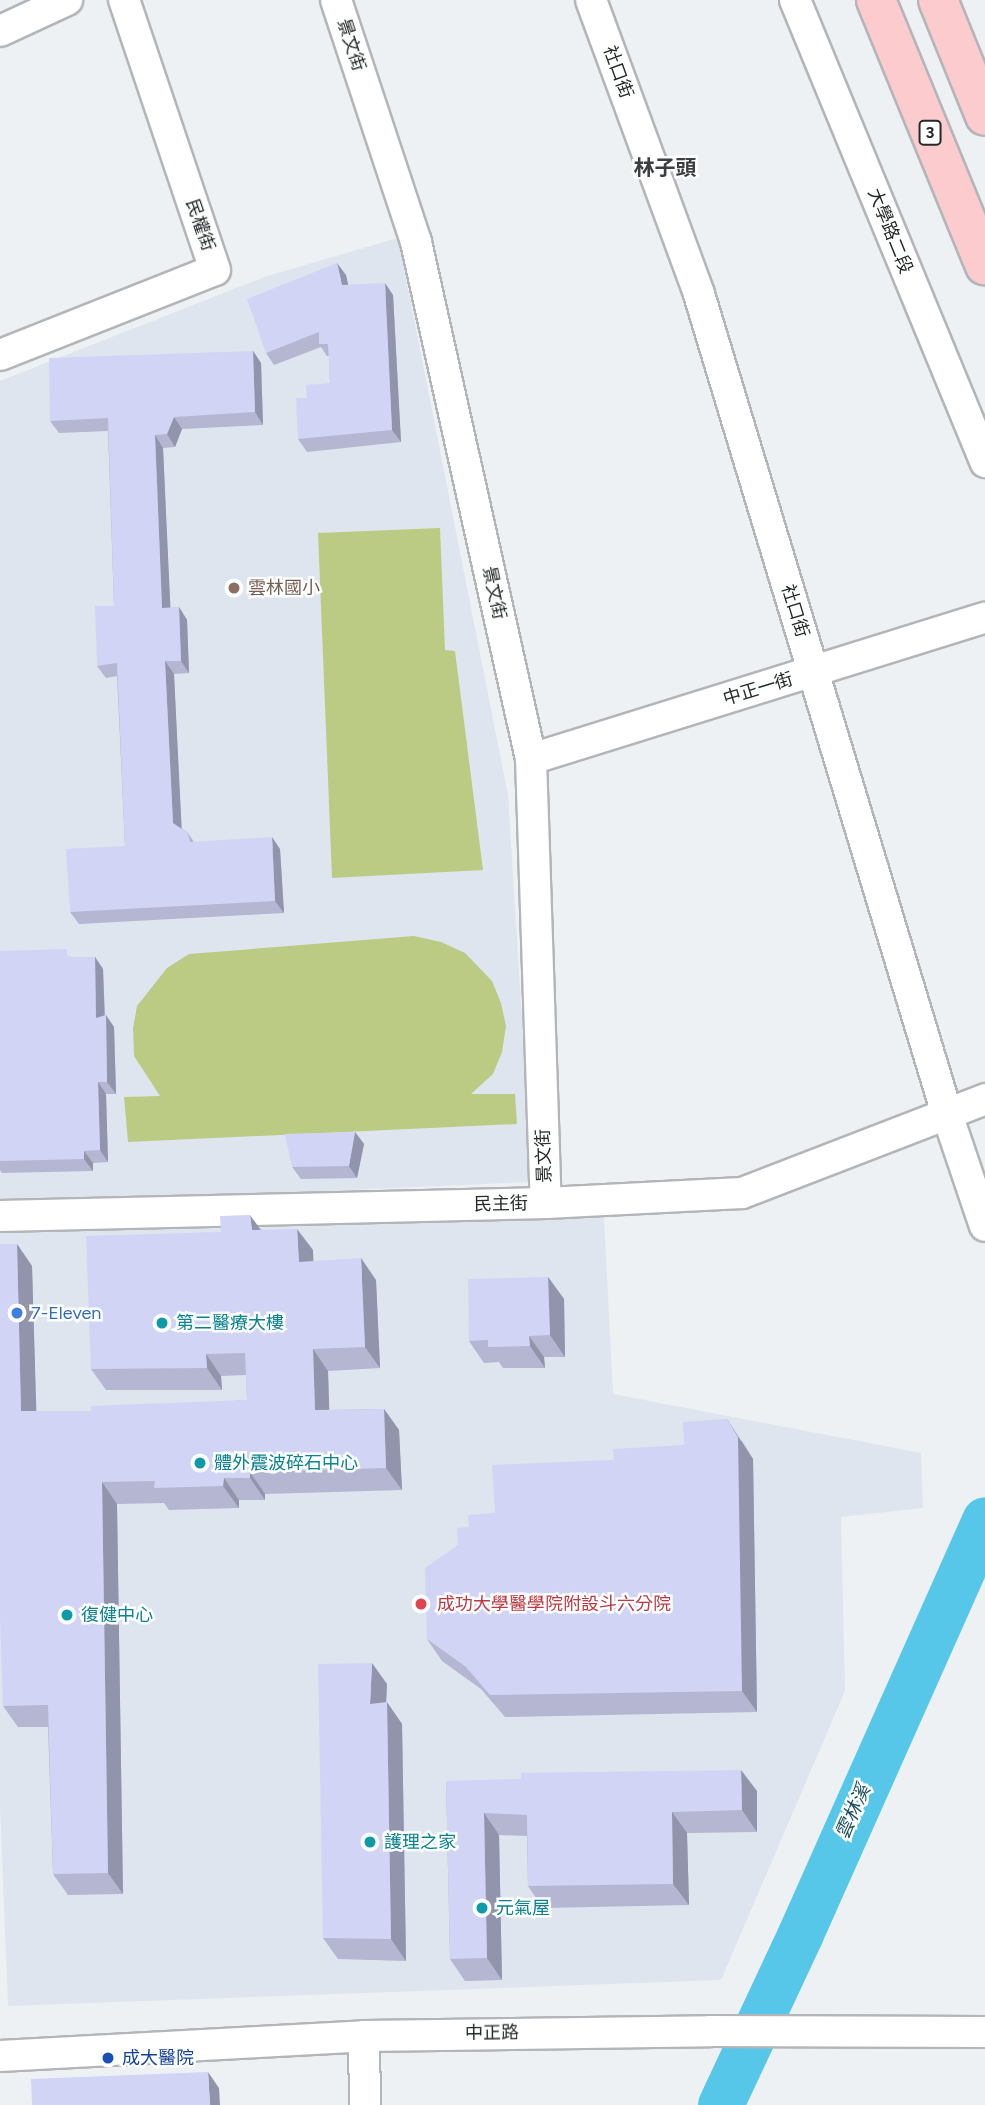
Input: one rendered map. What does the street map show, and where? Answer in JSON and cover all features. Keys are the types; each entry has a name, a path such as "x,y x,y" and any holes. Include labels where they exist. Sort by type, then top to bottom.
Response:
{"main road":[{"name":"3","path":"876,0 985,266"},
{"path":"937,0 985,116"}],"street":[{"path":"0,31 67,0"},
{"name":"民權街","path":"0,355 215,270 124,0"},
{"name":"景文街","path":"336,0 416,242 531,760 546,1203"},
{"name":"社口街","path":"591,0 699,294 947,1114 985,1226"},
{"name":"大學路二段","path":"795,0 985,462"},
{"name":"中正一街","path":"531,760 985,618"},
{"name":"民主街","path":"0,1216 546,1203 742,1193 985,1099"},
{"name":"中正路","path":"0,2056 363,2035 710,2031 985,2032"},
{"path":"363,2035 365,2105"}],"shaded area":[{"name":"雲林國小","path":"398,238 508,795 532,1182 0,1205 0,381 267,276"},
{"name":"成功大學醫學院附設斗六分院","path":"604,1218 613,1394 921,1453 923,1508 841,1517 845,1691 721,1980 8,2006 0,1807 0,1232"}],"green space":[{"path":"440,528 445,650 455,651 483,870 332,878 318,533"},
{"path":"414,936 441,942 465,953 492,981 506,1026 502,1052 493,1074 471,1094 515,1094 517,1124 128,1142 124,1097 160,1096 134,1056 133,1028 137,1006 167,968 189,954"}],"building":[{"path":"337,263 342,285 385,283 392,430 298,439 296,398 307,398 306,385 330,383 328,344 319,344 319,332 266,353 247,299"},
{"path":"253,351 255,412 174,417 167,434 155,435 162,608 179,607 181,661 165,661 173,823 188,833 190,842 272,837 275,901 70,912 66,849 125,846 117,663 97,666 95,606 114,606 108,418 50,421 49,358"},
{"path":"67,949 67,957 95,957 96,1018 106,1015 107,1082 98,1082 100,1150 84,1151 84,1159 0,1161 0,951"},
{"path":"355,1132 349,1166 292,1167 285,1134"},
{"path":"250,1215 252,1230 297,1229 299,1262 361,1258 365,1347 313,1349 315,1410 384,1409 386,1468 250,1472 250,1478 224,1478 223,1486 154,1488 155,1481 102,1482 108,1873 53,1874 48,1705 3,1706 0,1618 0,1244 17,1244 21,1411 91,1411 91,1406 247,1400 245,1353 206,1354 207,1368 91,1369 86,1236 221,1232 220,1216"},
{"path":"548,1277 550,1335 529,1336 530,1346 488,1347 488,1340 469,1341 468,1279"},
{"path":"727,1419 738,1437 742,1691 490,1695 466,1667 427,1639 425,1568 458,1545 457,1528 469,1527 468,1515 495,1513 492,1465 614,1460 613,1449 684,1445 683,1422"},
{"name":"護理之家","path":"372,1663 370,1704 387,1702 391,1939 323,1938 318,1664"},
{"path":"741,1770 742,1810 672,1812 673,1884 528,1886 527,1815 484,1813 487,1958 450,1959 446,1781 521,1779 521,1773"},
{"path":"208,2072 210,2105 32,2105 31,2079"}],"waterway":[{"name":"雲林溪","path":"721,2105 801,1934 985,1520"}],"place":[{"name":"雲林國小","path":"234,588"},
{"name":"7-Eleven","path":"17,1313"},
{"name":"第二醫療大樓","path":"162,1323"},
{"name":"體外震波碎石中心","path":"200,1463"},
{"name":"成功大學醫學院附設斗六分院","path":"421,1604"},
{"name":"復健中心","path":"67,1615"},
{"name":"護理之家","path":"370,1842"},
{"name":"元氣屋","path":"482,1908"},
{"name":"成大醫院","path":"108,2058"}],"district":[{"name":"林子頭","path":"665,168"}]}
